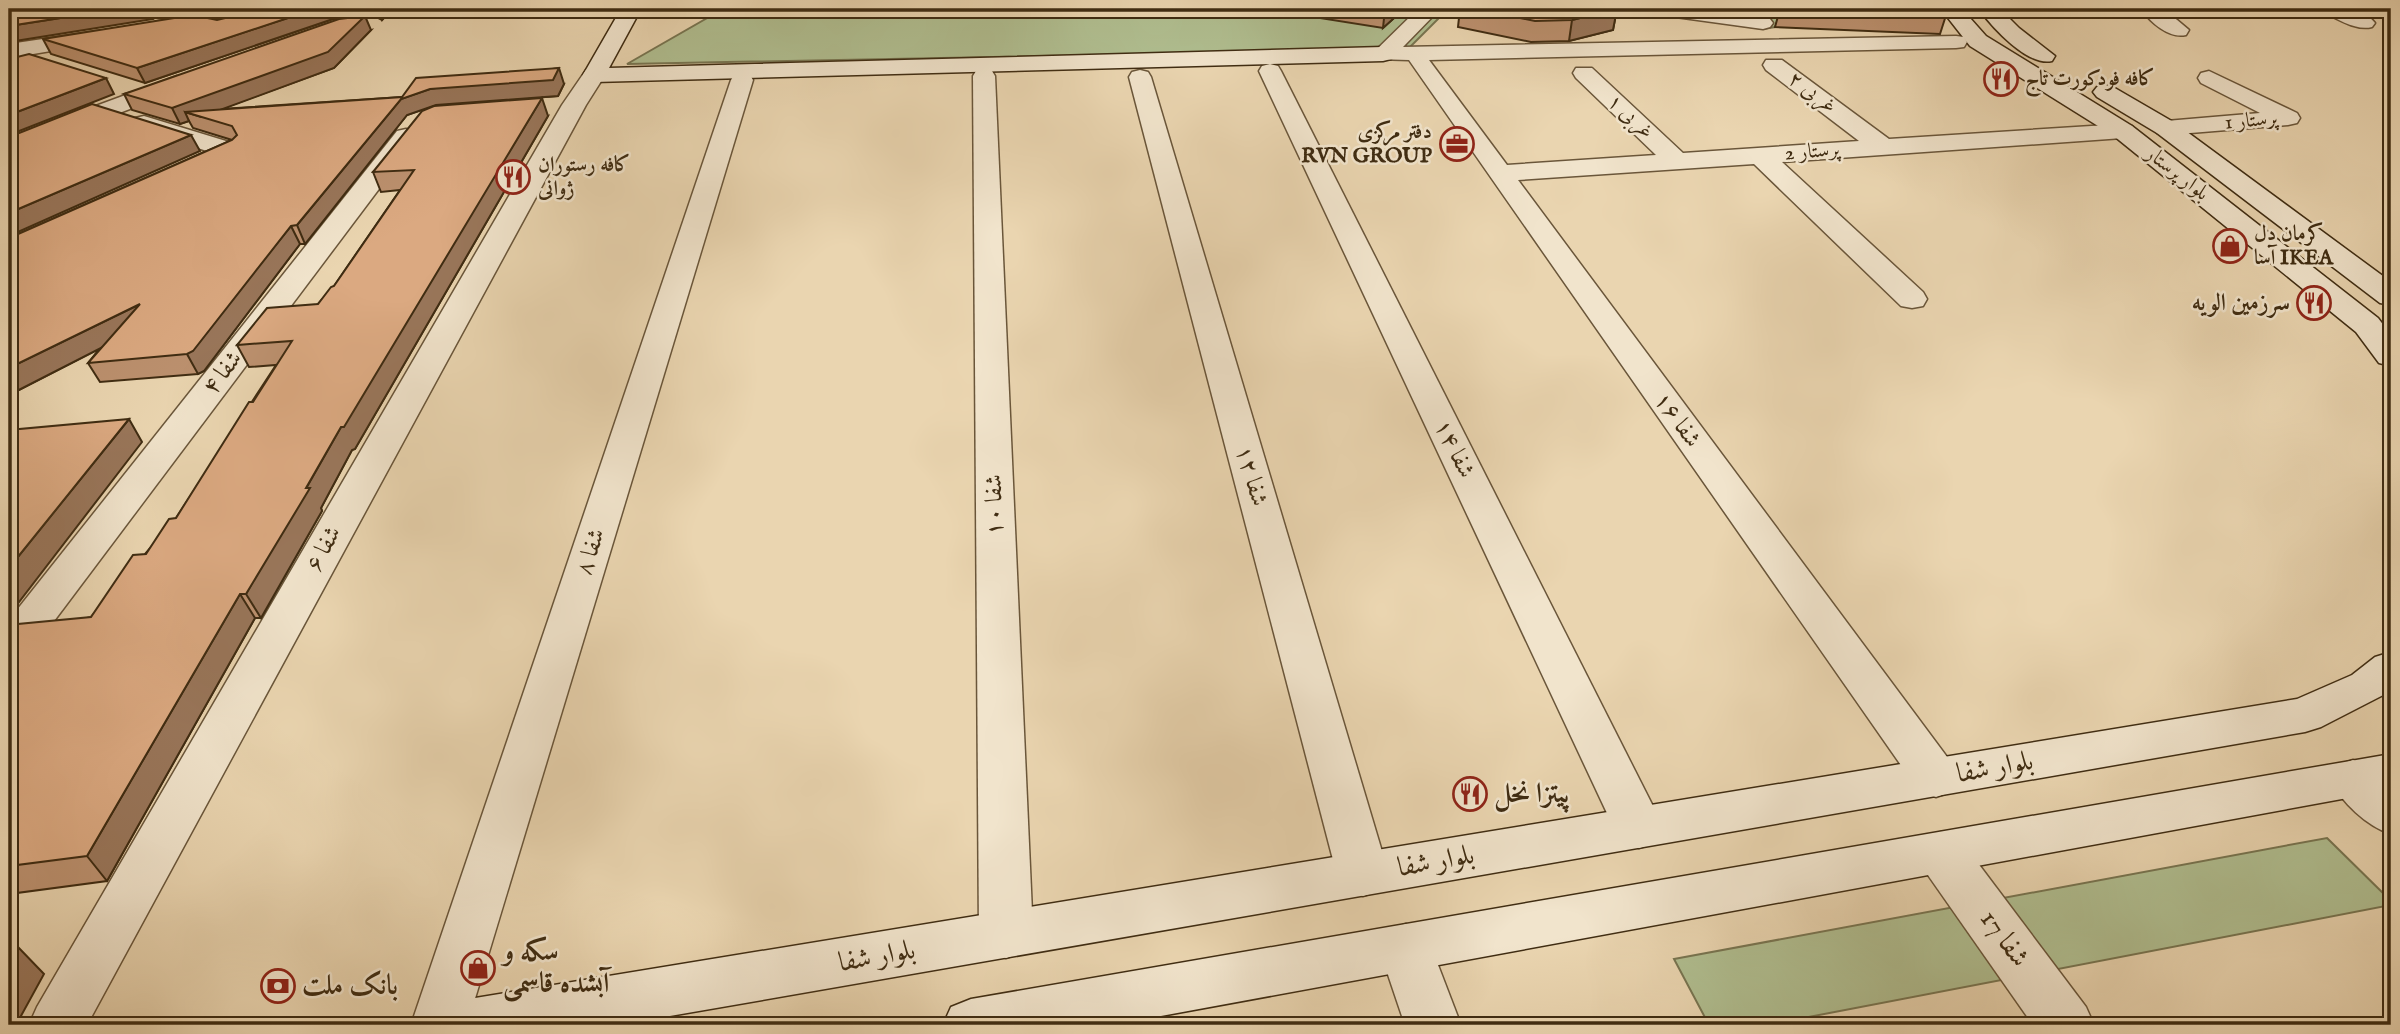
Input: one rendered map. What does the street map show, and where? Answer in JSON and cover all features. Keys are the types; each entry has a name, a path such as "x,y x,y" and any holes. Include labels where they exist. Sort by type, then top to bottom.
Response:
{"street":[{"path":"141,30 273,9"},
{"name":"شفا ۶","path":"57,1025 631,9"},
{"path":"1383,54 1430,9"},
{"path":"1661,9 1763,23"},
{"name":"بلوار پرستار","path":"1951,9 1978,41 2123,131 2367,325 2391,356"},
{"name":"بلوار پرستار","path":"1989,9 2027,46 2166,128 2391,296"},
{"path":"2151,9 2178,30"},
{"path":"2332,9 2365,23"},
{"path":"9,51 114,34"},
{"path":"533,108 584,90 1383,54 1956,42"},
{"path":"9,68 35,60 53,64"},
{"name":"شفا ۱۶","path":"1419,62 1936,778"},
{"name":"۲ غربی","path":"1774,65 1883,148"},
{"name":"شفا ۱۴","path":"1270,71 1639,828"},
{"name":"۱ غربی","path":"1584,73 1677,161"},
{"path":"9,147 100,110 197,76"},
{"name":"شفا ۱۰","path":"984,76 1006,935"},
{"name":"شفا ۱۲","path":"1140,77 1363,875"},
{"name":"پرستار 1","path":"2166,128 2288,118 2209,78"},
{"name":"شفا ۸","path":"439,1025 742,80"},
{"path":"119,86 145,94"},
{"path":"100,110 230,150 175,176"},
{"name":"شفا ۴","path":"9,650 423,117"},
{"name":"پرستار 2","path":"1501,173 2123,131"},
{"path":"1761,156 1912,299"},
{"name":"بلوار شفا","path":"469,1025 2305,716 2368,686 2391,668"},
{"path":"971,1025 2372,775 2391,814"},
{"name":"شفا 17","path":"1941,853 2066,1025"},
{"path":"1406,947 1433,1025"}],"green space":[{"path":"723,9 1448,9 1408,49 627,64"},
{"path":"1622,9 1782,9 1775,27 1763,29"},
{"path":"2327,838 2391,901 2391,905 1767,1025 1709,1025 1674,959"}],"building":[{"path":"9,9 118,9 9,26"},
{"path":"263,9 315,9 137,68 43,39 193,15 217,20"},
{"path":"1476,9 1617,9 1572,20 1535,21"},
{"path":"365,16 328,52 172,108 124,94 339,19"},
{"path":"29,54 106,78 9,115 9,59"},
{"path":"559,68 553,80 430,89 401,99 297,225 291,226 193,351 187,354 88,363 140,304 9,368 9,238 232,140 237,135 232,126 185,112 402,97 416,78"},
{"path":"542,98 344,427 341,427 306,488 310,488 246,594 240,594 87,856 9,866 9,637 18,624 91,617 133,555 146,554 169,519 176,518 249,402 253,402 292,341 237,345 267,308 318,304 334,286 414,170 373,172 422,111 434,106"},
{"path":"92,104 191,135 9,213 9,137"},
{"path":"129,419 9,568 9,430"},
{"path":"17,946 9,960 9,947"}],"place":[{"name":"کافه فودکورت تاج","path":"2001,79"},
{"name":"دفتر مرکزی RVN GROUP","path":"1457,144"},
{"name":"کافه رستوران ژوانی","path":"513,177"},
{"name":"کرمان دل آسا IKEA","path":"2230,246"},
{"name":"سرزمین الویه","path":"2314,303"},
{"name":"پیتزا نخل","path":"1470,794"},
{"name":"سکه و آبشده قاسمی","path":"478,968"},
{"name":"بانک ملت","path":"278,986"}]}
